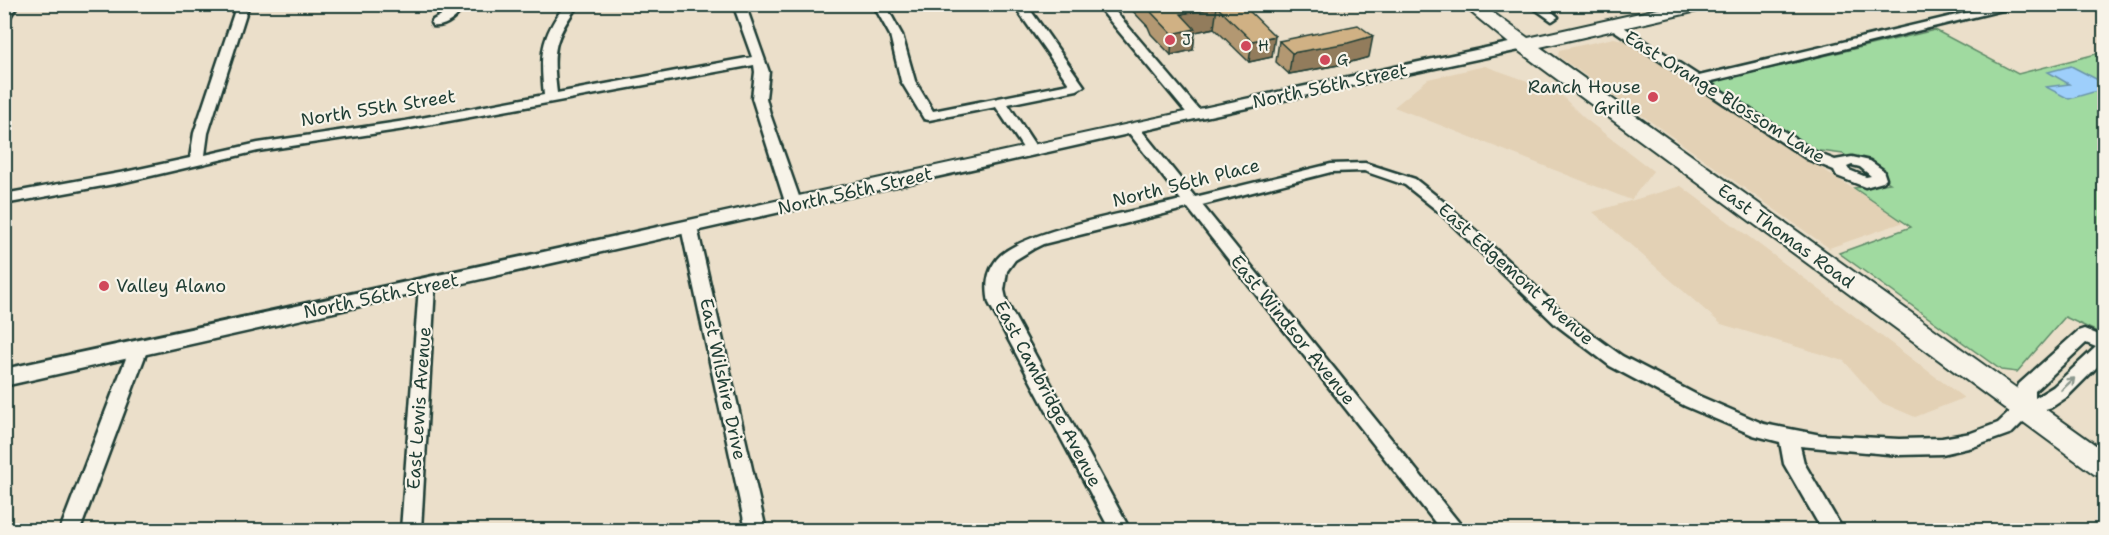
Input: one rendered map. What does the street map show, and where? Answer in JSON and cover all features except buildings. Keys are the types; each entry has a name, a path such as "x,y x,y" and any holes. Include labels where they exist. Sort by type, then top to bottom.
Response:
{"main road":[{"name":"East Thomas Road","path":"1469,4 2104,466"},
{"name":"North 56th Street","path":"1523,45 1706,4"}],"street":[{"path":"4,15 11,4"},
{"path":"197,160 201,133 243,4"},
{"path":"437,23 455,12 459,4"},
{"path":"551,98 546,54 550,37 573,4"},
{"path":"740,4 762,72 759,98 794,205"},
{"path":"879,4 896,34 908,81 929,116 1077,86 1019,4"},
{"path":"1102,4 1195,114"},
{"path":"1534,4 1552,17"},
{"path":"1696,81 2021,4"},
{"name":"East Orange Blossom Lane","path":"1612,26 1812,156 1838,167"},
{"name":"North 56th Street","path":"4,378 794,205 1195,114 1523,45"},
{"name":"North 55th Street","path":"4,199 124,177 288,142 405,125 759,60"},
{"path":"1000,103 1032,151"},
{"name":"East Windsor Avenue","path":"1132,129 1453,531"},
{"name":"North 56th Place","path":"1007,257 1038,240 1331,168 1349,166 1378,170"},
{"name":"East Edgemont Avenue","path":"1378,170 1410,182 1426,192 1561,320 1616,361 1692,401 1760,430 1821,442 1888,447 1942,446 1973,440 2005,428 2025,408"},
{"name":"East Wilshire Drive","path":"689,227 756,531"},
{"name":"East Cambridge Avenue","path":"1007,257 996,278 994,289 998,303 1120,531"},
{"name":"East Lewis Avenue","path":"411,531 427,286"},
{"path":"2104,344 2084,335 2026,389 2025,408 2045,402 2060,392 2104,350"},
{"path":"70,531 139,348"},
{"path":"1789,437 1794,464 1833,531"}],"shaded area":[{"path":"1614,38 1627,41 1904,222 1829,248 1558,56 1559,50"},
{"path":"1485,66 1558,92 1583,117 1653,171 1631,200 1394,107 1428,79"},
{"path":"1681,186 1964,398 1915,417 1880,402 1844,361 1721,324 1593,212"}],"green space":[{"path":"1935,30 2018,74 2104,52 2104,335 2065,317 2017,372 2001,370 1839,253 1911,227 1854,188 1890,183 1843,154 1813,150 1707,83"}],"water":[{"path":"2071,66 2104,83 2104,89 2069,99 2046,87 2069,84 2048,72"}],"place":[{"name":"J","path":"1170,40"},
{"name":"H","path":"1246,46"},
{"name":"G","path":"1325,60"},
{"name":"Ranch House Grille","path":"1653,97"},
{"name":"Valley Alano","path":"104,286"}]}
